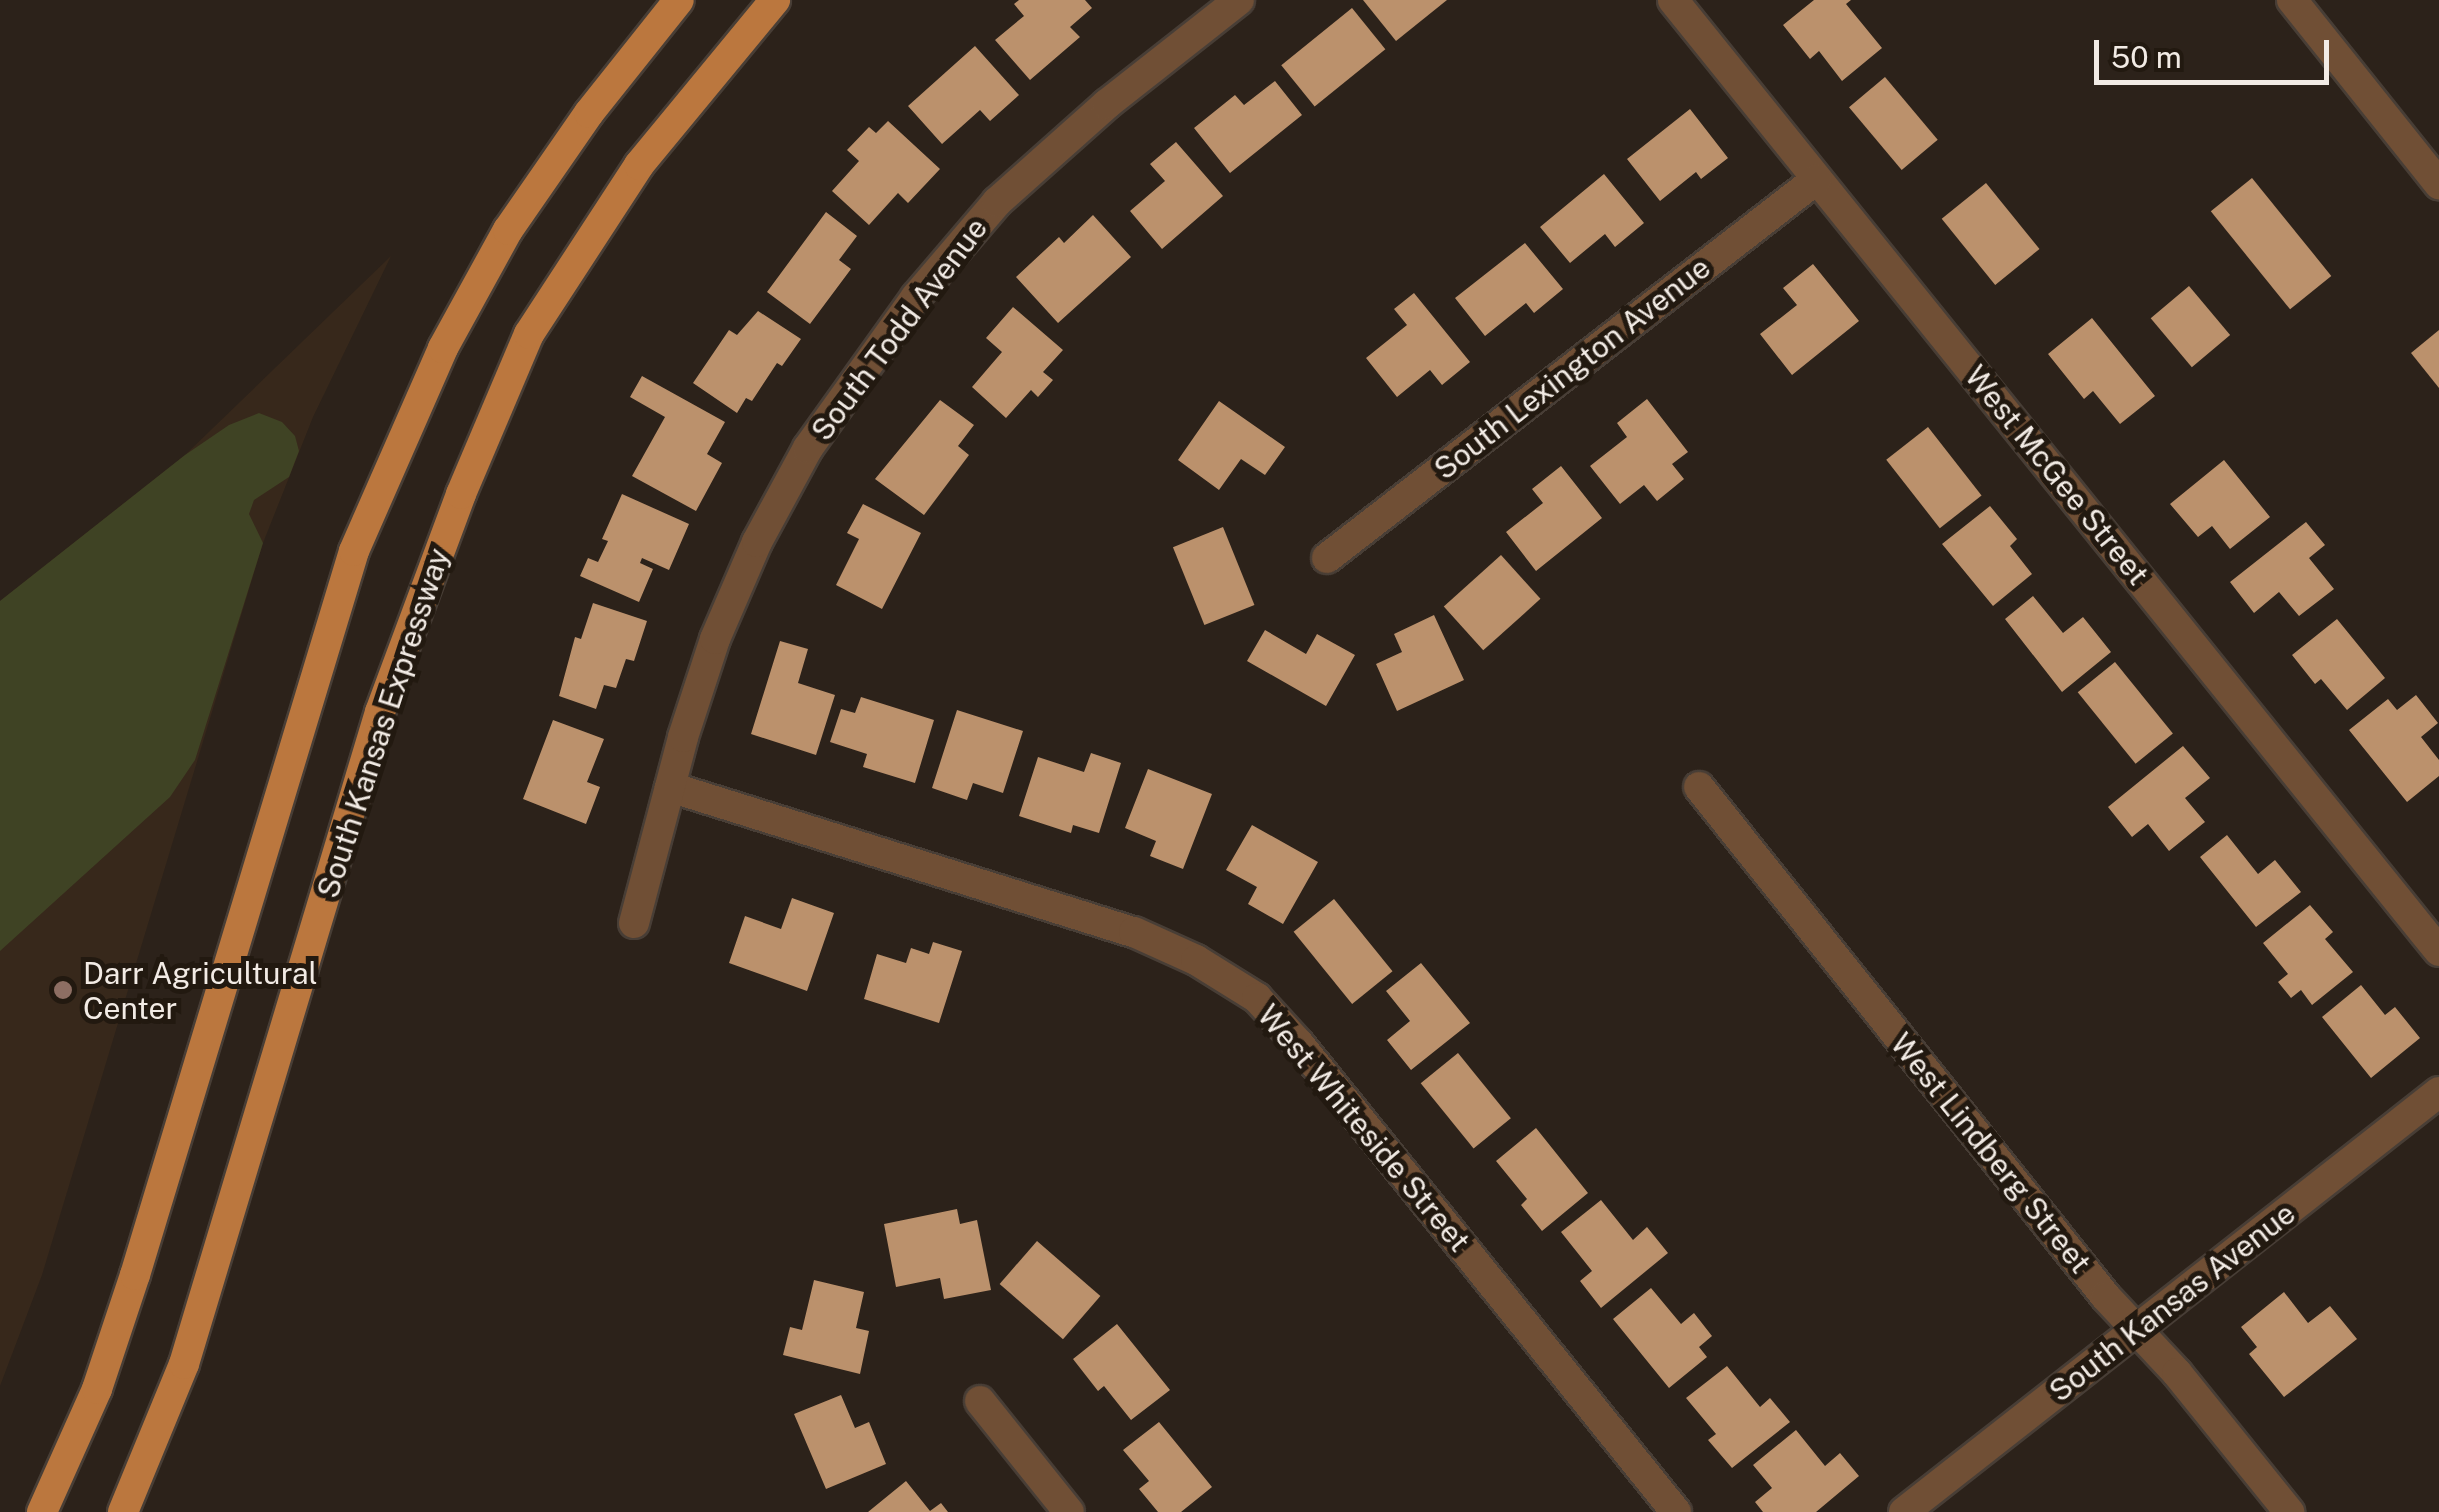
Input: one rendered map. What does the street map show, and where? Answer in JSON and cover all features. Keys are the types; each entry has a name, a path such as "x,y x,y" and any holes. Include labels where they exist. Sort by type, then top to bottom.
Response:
{"main road":[{"path":"42,1512 97,1389 135,1275 354,551 443,348 508,230 589,113 679,0"},
{"name":"South Kansas Expressway","path":"123,1512 184,1364 380,712 460,494 529,334 639,165 749,26 775,0"}],"street":[{"name":"South Todd Avenue","path":"634,922 709,656 757,542 808,448 878,346 997,202 1107,104 1240,0"},
{"name":"West McGee Street","path":"1673,0 2439,951"},
{"path":"2292,0 2439,184"},
{"name":"South Lexington Avenue","path":"1327,558 1818,179"},
{"name":"West Whiteside Street","path":"670,787 1134,932 1196,960 1257,998 1299,1044 1676,1512"},
{"name":"West Lindberg Street","path":"1699,787 2136,1330 2177,1373 2289,1512"},
{"name":"South Kansas Avenue","path":"1904,1512 2439,1092"},
{"path":"980,1401 1069,1512"}],"shaded area":[{"name":"Darr Agricultural Center","path":"391,256 313,417 263,543 42,1275 0,1386 0,601 185,455"}],"green space":[{"name":"Darr Agricultural Center","path":"259,413 282,422 295,436 299,451 289,477 254,500 249,514 263,543 195,760 170,797 0,951 0,601 185,455 229,425"}],"building":[{"path":"1019,0 1085,0 1092,8 1070,27 1080,37 1030,80 995,40 1024,16 1014,4"},
{"path":"1363,0 1447,0 1396,41"},
{"path":"1814,0 1851,0 1846,4 1882,48 1842,81 1819,51 1810,59 1783,25"},
{"path":"1352,8 1385,49 1315,106 1281,65"},
{"path":"975,46 1019,95 990,121 980,110 942,144 908,106"},
{"path":"1885,77 1938,140 1902,170 1849,107"},
{"path":"1275,81 1302,115 1230,173 1194,128 1235,95 1244,105"},
{"path":"1690,109 1728,158 1701,179 1696,172 1660,201 1627,159"},
{"path":"888,121 940,169 908,203 898,193 869,225 832,191 859,161 847,150 869,127 876,133"},
{"path":"1176,142 1223,196 1162,249 1130,211 1165,181 1150,164"},
{"path":"1604,174 1644,223 1615,247 1605,234 1570,263 1540,227"},
{"path":"2252,178 2331,276 2290,309 2211,211"},
{"path":"1986,183 2039,249 1995,285 1942,219"},
{"path":"826,212 857,236 839,260 851,269 810,324 767,292"},
{"path":"1093,215 1131,257 1058,323 1016,277 1059,237 1064,243"},
{"path":"1525,243 1563,289 1534,313 1526,303 1485,336 1455,298"},
{"path":"1813,264 1859,321 1792,375 1760,334 1797,305 1783,288"},
{"path":"2189,286 2230,335 2192,367 2151,318"},
{"path":"1414,293 1470,362 1442,385 1430,370 1397,397 1366,358 1407,325 1394,309"},
{"path":"1013,307 1063,350 1043,372 1053,380 1038,397 1031,390 1006,418 972,387 1002,352 986,338"},
{"path":"758,311 801,339 782,366 777,363 752,401 746,398 737,413 693,383 729,330 737,335"},
{"path":"2092,318 2155,396 2120,424 2093,391 2084,399 2048,354"},
{"path":"2439,330 2439,388 2411,353"},
{"path":"642,376 725,422 707,454 722,463 696,511 632,476 665,417 630,397"},
{"path":"1647,399 1688,452 1672,464 1684,479 1657,501 1644,485 1620,504 1590,466 1627,437 1617,423"},
{"path":"940,400 974,425 958,446 969,455 924,515 875,479"},
{"path":"1219,401 1285,447 1265,475 1241,459 1219,490 1178,460"},
{"path":"1928,427 1982,496 1940,528 1886,460"},
{"path":"2224,460 2270,517 2230,549 2212,526 2198,537 2170,504"},
{"path":"1561,466 1602,518 1536,571 1506,532 1543,503 1532,489"},
{"path":"622,494 689,524 669,570 642,558 640,563 653,569 639,602 580,576 588,558 598,562 608,541 602,539"},
{"path":"863,504 921,533 882,609 836,585 859,539 847,533"},
{"path":"1990,506 2017,539 2010,546 2032,574 1993,606 1942,544"},
{"path":"2306,522 2325,545 2309,558 2334,589 2299,616 2279,592 2254,613 2230,582"},
{"path":"1223,527 1254,605 1204,625 1173,547"},
{"path":"1501,555 1540,599 1483,650 1444,607"},
{"path":"2033,596 2063,633 2083,617 2111,652 2062,692 2005,619"},
{"path":"593,603 647,621 634,661 626,659 616,688 604,685 596,709 559,696 575,637 581,639"},
{"path":"1434,615 1464,680 1397,711 1376,664 1402,652 1394,634"},
{"path":"2337,619 2385,678 2347,710 2321,679 2315,684 2292,655"},
{"path":"1265,630 1306,654 1317,634 1355,655 1326,706 1247,661"},
{"path":"780,641 808,649 798,683 835,695 816,755 751,734"},
{"path":"2115,662 2173,733 2136,764 2078,692"},
{"path":"2416,695 2438,723 2421,737 2439,760 2439,776 2407,802 2349,730 2388,699 2397,710"},
{"path":"861,697 934,720 915,783 863,767 867,754 830,742 841,709 855,713"},
{"path":"957,710 1023,731 1003,793 973,783 967,800 932,788"},
{"path":"553,720 604,739 587,782 600,787 586,824 523,799"},
{"path":"2183,746 2210,778 2185,798 2205,822 2169,851 2148,824 2132,837 2108,807"},
{"path":"1091,753 1121,763 1099,833 1073,825 1071,833 1019,816 1038,757 1084,772"},
{"path":"1148,769 1212,794 1183,869 1150,856 1156,841 1125,828"},
{"path":"1252,825 1318,862 1283,924 1248,904 1257,887 1226,870"},
{"path":"2227,835 2258,874 2275,860 2301,892 2256,927 2200,857"},
{"path":"792,898 834,913 807,991 729,963 745,916 781,929"},
{"path":"1334,899 1393,971 1352,1004 1294,932"},
{"path":"2310,905 2333,932 2325,939 2353,972 2312,1005 2301,990 2291,998 2278,982 2288,974 2263,943"},
{"path":"933,942 962,951 939,1023 864,999 877,954 906,963 911,948 929,954"},
{"path":"1421,963 1470,1023 1411,1070 1387,1040 1410,1021 1386,991"},
{"path":"2361,985 2385,1015 2395,1007 2420,1038 2371,1078 2322,1017"},
{"path":"1458,1053 1511,1118 1474,1148 1421,1083"},
{"path":"1536,1128 1588,1193 1542,1231 1521,1205 1527,1199 1496,1161"},
{"path":"1601,1200 1633,1240 1647,1227 1668,1253 1601,1308 1580,1281 1592,1271 1561,1232"},
{"path":"957,1209 960,1224 977,1220 991,1290 944,1299 940,1278 896,1287 884,1224"},
{"path":"1037,1241 1100,1296 1063,1339 1000,1284"},
{"path":"814,1280 864,1292 856,1328 869,1331 860,1374 783,1355 790,1327 802,1330"},
{"path":"1651,1288 1681,1324 1694,1313 1712,1336 1699,1347 1707,1357 1669,1388 1613,1319"},
{"path":"2284,1292 2308,1323 2330,1306 2357,1339 2284,1397 2249,1354 2257,1347 2241,1327"},
{"path":"1117,1324 1170,1390 1131,1420 1104,1386 1098,1391 1073,1359"},
{"path":"1727,1366 1760,1407 1770,1398 1790,1422 1732,1468 1708,1440 1716,1434 1686,1398"},
{"path":"841,1395 855,1428 869,1422 886,1464 826,1489 794,1414"},
{"path":"1159,1422 1212,1487 1181,1512 1158,1512 1139,1489 1149,1481 1123,1450"},
{"path":"1796,1430 1825,1466 1840,1453 1859,1476 1816,1512 1763,1512 1755,1502 1772,1488 1753,1465"},
{"path":"906,1481 930,1511 941,1503 948,1512 868,1512"}],"place":[{"name":"Darr Agricultural Center","path":"63,990"}]}
